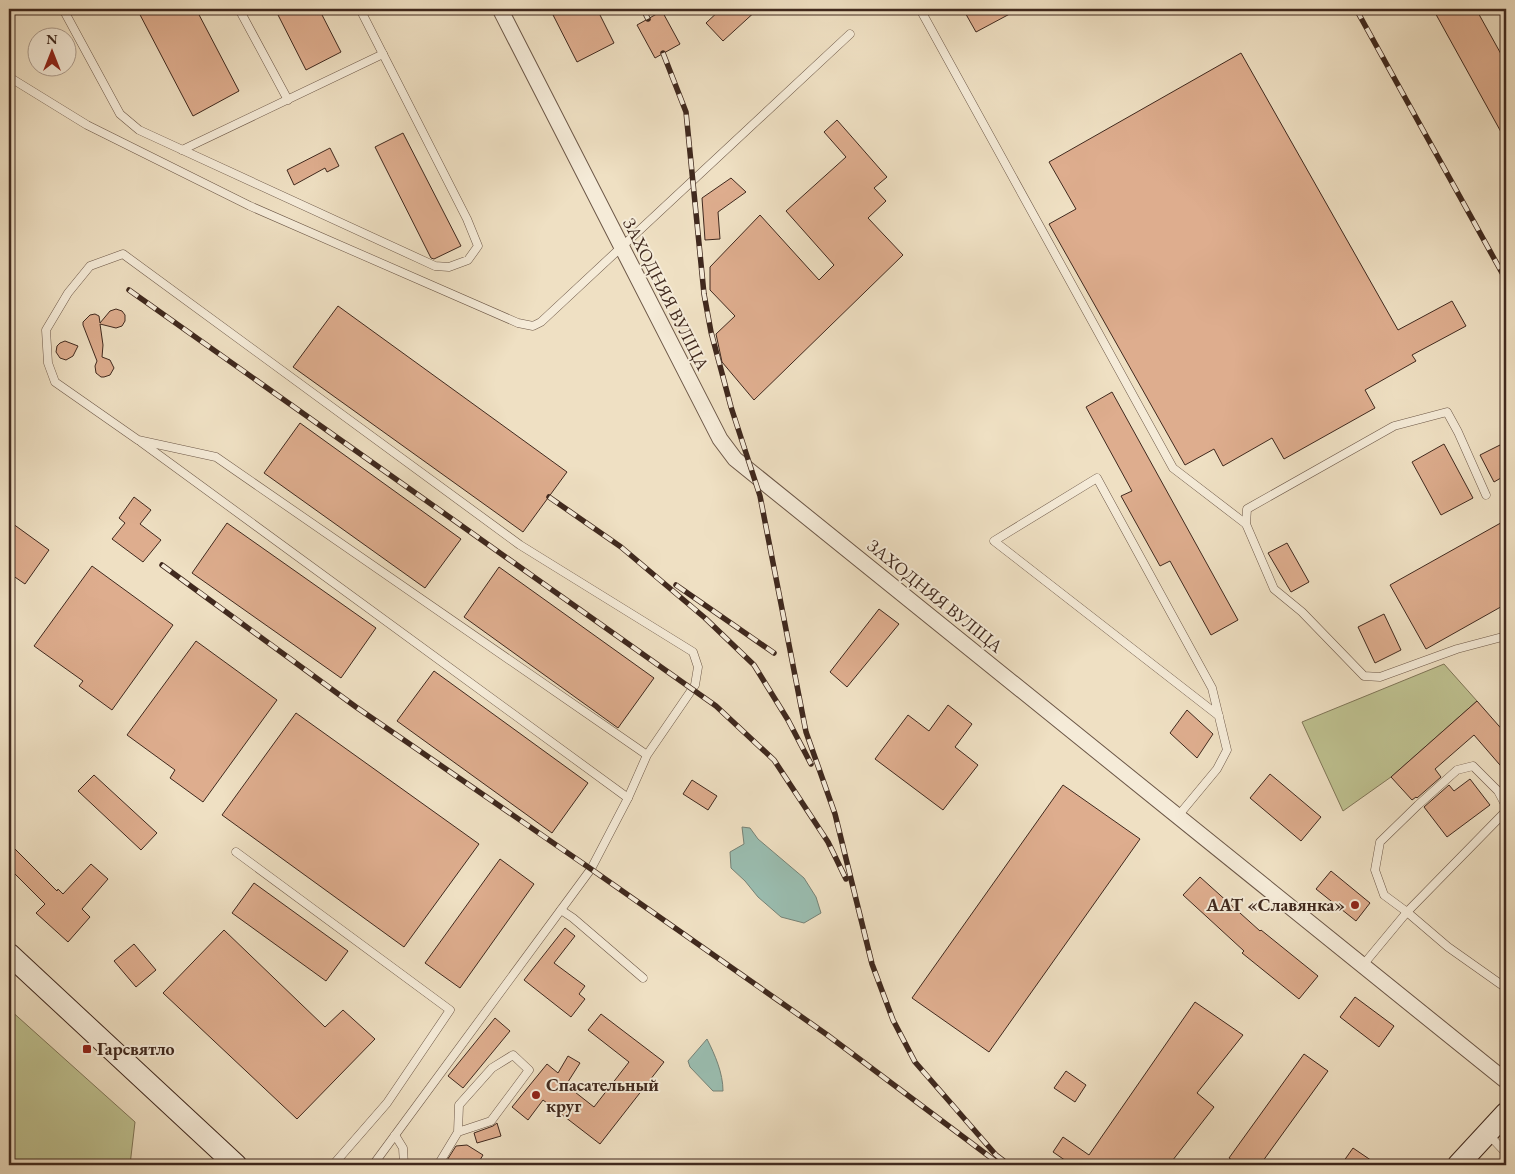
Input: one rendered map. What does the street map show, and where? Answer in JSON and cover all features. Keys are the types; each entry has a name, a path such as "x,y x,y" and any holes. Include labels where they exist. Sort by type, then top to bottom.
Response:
{"main road":[{"path":"9,954 236,1165"},
{"path":"1458,1165 1506,1113"}],"street":[{"name":"ЗАХОДНЯЯ ВУЛІЦА","path":"500,9 720,439 735,459 1506,1081"}],"lane":[{"path":"63,9 120,114 139,130 435,266 449,266 468,260 478,246 467,218 360,9"},
{"path":"239,9 288,100"},
{"path":"920,9 1173,468 1246,524"},
{"path":"9,77 87,125 250,206 518,323 533,326 541,322 850,34"},
{"path":"182,150 383,54"},
{"path":"373,1165 591,869 628,798 647,755 695,685 698,667 693,652 520,545 123,254 90,266 68,293 46,330 48,363 54,382 138,440 628,798"},
{"path":"1486,495 1447,412 1394,426 1247,509 1246,524 1274,588 1302,612 1364,676 1380,677 1457,649 1506,636"},
{"path":"138,440 216,456 647,755"},
{"path":"1178,816 1217,768 1227,750 1219,716 1212,688 1097,478 994,541 1219,716"},
{"path":"1506,806 1498,791 1473,766 1457,770 1380,842 1375,870 1384,895 1448,947 1506,988"},
{"path":"1363,965 1407,912 1506,812"},
{"path":"236,852 450,1010 387,1103 333,1165"},
{"path":"561,910 644,978"},
{"path":"438,1165 458,1132 459,1105 492,1068 513,1055 529,1070 491,1121 458,1132"},
{"path":"1487,1134 1506,1152"},
{"path":"395,1135 403,1148 404,1165"}],"green space":[{"path":"1444,664 1477,701 1391,777 1343,811 1302,722"},
{"path":"9,1009 135,1122 130,1165 9,1165"}],"shaded area":[{"path":"742,827 750,828 758,839 804,878 816,897 821,913 804,923 781,917 758,897 731,868 730,852 744,844"},
{"path":"707,1039 720,1071 723,1091 713,1091 690,1067 688,1061"}],"building":[{"path":"137,9 196,9 239,91 193,116"},
{"path":"275,9 319,9 341,52 306,70"},
{"path":"550,9 597,9 614,43 577,62"},
{"path":"721,9 758,9 723,41 706,23"},
{"path":"963,9 1019,9 976,32"},
{"path":"1433,9 1476,9 1506,63 1506,141"},
{"path":"662,11 680,44 655,58 637,25"},
{"path":"1241,53 1398,330 1452,301 1466,326 1412,355 1416,361 1365,390 1375,408 1284,459 1272,438 1223,466 1214,449 1185,465 1049,224 1076,209 1049,162"},
{"path":"837,120 887,177 874,188 886,201 868,218 903,255 754,400 722,362 716,334 735,316 710,290 710,267 760,215 819,280 834,265 786,211 846,157 824,132"},
{"path":"403,133 461,246 434,259 431,258 375,147"},
{"path":"330,148 339,166 327,172 325,168 294,185 287,170"},
{"path":"731,178 746,192 718,212 720,239 705,240 702,198"},
{"path":"338,306 567,472 523,532 293,367"},
{"path":"116,309 122,311 125,315 125,321 122,326 116,328 100,324 103,345 102,357 110,360 114,368 110,375 101,377 96,373 95,366 97,361 83,322 90,315 95,314 99,316 100,323 110,311"},
{"path":"65,341 78,346 73,356 66,360 60,358 56,352 57,346"},
{"path":"1112,392 1238,620 1211,635 1170,561 1160,566 1121,496 1132,491 1086,407"},
{"path":"300,423 461,539 425,588 264,473"},
{"path":"1444,444 1473,498 1441,515 1412,462"},
{"path":"1500,445 1506,457 1506,475 1494,482 1480,455"},
{"path":"134,497 151,510 140,524 161,540 143,562 112,539 125,523 119,518"},
{"path":"1506,520 1506,604 1426,649 1390,585"},
{"path":"9,521 49,550 25,584 9,573"},
{"path":"227,523 376,628 341,678 192,573"},
{"path":"1287,543 1309,582 1291,592 1268,553"},
{"path":"92,566 173,625 112,710 79,686 83,681 34,646"},
{"path":"499,567 654,678 618,728 464,617"},
{"path":"879,609 899,624 847,687 830,672"},
{"path":"1384,614 1401,650 1375,663 1358,627"},
{"path":"196,641 277,700 203,802 170,778 175,770 127,735"},
{"path":"434,671 588,783 552,833 397,721"},
{"path":"1477,701 1506,734 1506,772 1474,735 1435,769 1441,777 1417,798 1412,800 1391,777"},
{"path":"948,705 972,724 955,747 978,765 943,810 875,759 908,715 929,731"},
{"path":"1187,710 1213,734 1197,758 1170,733"},
{"path":"296,713 479,844 404,947 222,815"},
{"path":"1270,774 1321,817 1301,841 1250,798"},
{"path":"94,775 157,833 141,850 78,791"},
{"path":"1470,779 1490,805 1447,837 1424,807 1449,785 1454,791"},
{"path":"692,780 717,796 708,810 683,794"},
{"path":"1063,785 1140,839 989,1052 912,998"},
{"path":"9,843 57,891 58,889 63,894 91,864 108,879 82,909 90,917 68,942 36,913 45,904 9,868"},
{"path":"500,859 534,884 460,988 425,963"},
{"path":"1331,871 1370,903 1356,921 1316,889"},
{"path":"1200,877 1260,931 1318,976 1299,999 1242,953 1244,951 1183,895"},
{"path":"254,883 348,951 326,981 232,913"},
{"path":"565,928 575,936 554,963 585,986 579,994 585,999 571,1017 524,980"},
{"path":"224,930 325,1027 343,1010 375,1039 297,1119 163,993"},
{"path":"134,944 156,970 136,987 114,961"},
{"path":"1355,997 1394,1026 1379,1047 1340,1017"},
{"path":"1195,1002 1243,1035 1197,1093 1214,1107 1169,1165 1072,1165 1053,1152 1063,1137 1089,1155"},
{"path":"601,1014 664,1062 600,1144 543,1100 528,1120 512,1107 547,1064 558,1073 568,1056 580,1063 566,1085 594,1107 629,1062 588,1030"},
{"path":"495,1018 510,1031 463,1088 448,1076"},
{"path":"1304,1054 1328,1071 1260,1165 1239,1165 1229,1158"},
{"path":"1066,1071 1086,1085 1075,1102 1054,1088"},
{"path":"497,1123 501,1136 477,1143 474,1133"},
{"path":"467,1145 483,1155 477,1165 444,1165 456,1146"},
{"path":"1353,1148 1378,1165 1341,1165"}],"railway":[{"path":"643,9 648,19"},
{"path":"1356,9 1506,280"},
{"path":"663,53 686,112 704,294 711,332 731,407 760,496 806,732 835,814 872,964 893,1020 915,1062 996,1155 1009,1165"},
{"path":"129,290 716,706 774,760 828,842 846,879"},
{"path":"549,497 621,547 705,618 754,665 788,720 811,764"},
{"path":"162,565 356,707 826,1034 994,1160"},
{"path":"676,585 774,653"}],"place":[{"name":"ААТ «Славянка»","path":"1355,905"},
{"name":"Гарсвятло","path":"87,1049"},
{"name":"Спасательный круг","path":"536,1095"}]}
